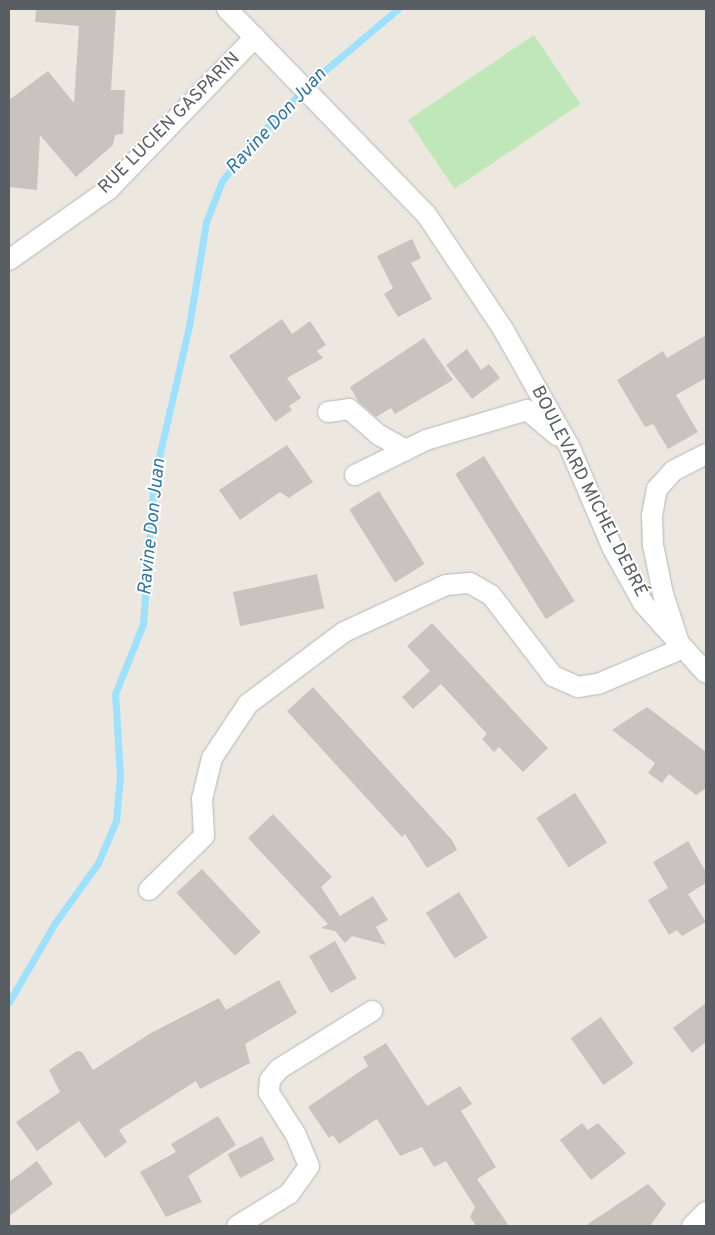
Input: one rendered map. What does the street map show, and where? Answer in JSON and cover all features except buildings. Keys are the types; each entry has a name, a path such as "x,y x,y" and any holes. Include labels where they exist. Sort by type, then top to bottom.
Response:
{"street":[{"name":"BOULEVARD MICHEL DEBRÉ","path":"227,9 426,214 503,329 569,446 612,547 643,603 681,649 706,673"},
{"name":"RUE LUCIEN GASPARIN","path":"9,260 108,190 255,37"},
{"path":"328,412 349,409 379,435 406,450"},
{"path":"356,475 426,440 527,410 569,446"},
{"path":"149,890 204,836 202,799 212,758 248,704 344,632 446,585 470,583 491,595 553,676 578,687 598,684 681,649 663,594 653,545 652,516 657,489 674,472 706,454"},
{"path":"236,1226 289,1194 309,1166 296,1135 269,1093 270,1080 279,1069 372,1011"},
{"path":"692,1226 706,1212"}],"green space":[{"path":"534,35 580,104 454,189 408,120"}],"waterway":[{"name":"Ravine Don Juan","path":"9,1002 55,923 98,863 116,821 120,775 115,694 143,624 154,479 189,326 206,222 222,181 255,140 310,83 398,9"}]}
